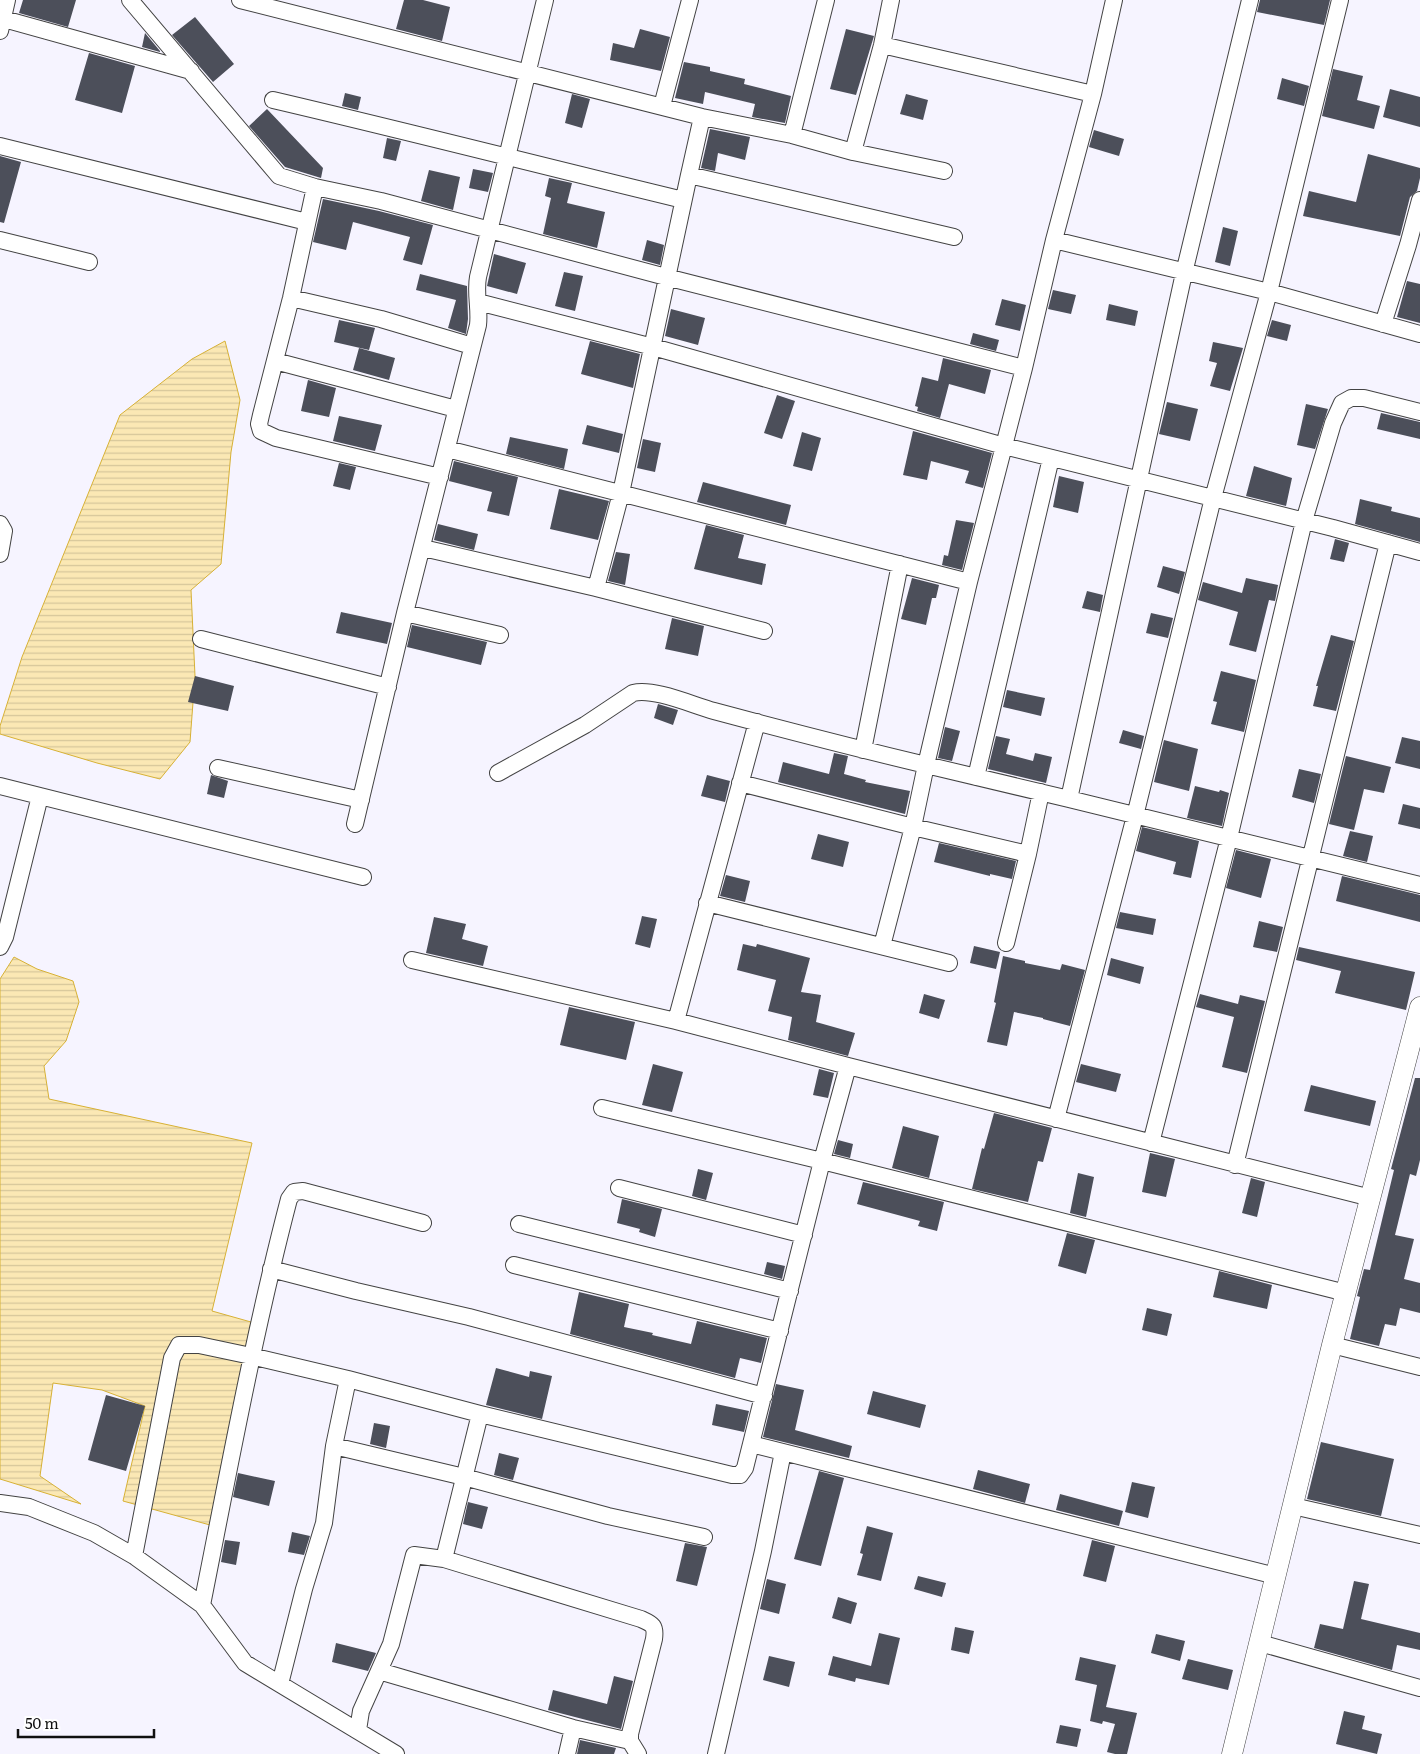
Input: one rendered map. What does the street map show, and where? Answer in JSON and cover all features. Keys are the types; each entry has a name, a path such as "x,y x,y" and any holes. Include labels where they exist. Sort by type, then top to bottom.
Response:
{"street":[{"path":"7,0 1,22 191,71"},
{"path":"130,0 279,176 315,187 381,201 666,277 1024,368"},
{"path":"240,0 702,117 792,135 853,152 944,171"},
{"path":"355,824 405,613 472,346 479,315 476,286 545,0"},
{"path":"662,106 690,0"},
{"path":"792,135 826,0"},
{"path":"853,152 882,46 892,0"},
{"path":"882,946 913,827 969,582 1024,368 1054,240 1093,94 1114,0"},
{"path":"1069,799 1184,272 1250,0"},
{"path":"1056,1119 1136,816 1213,498 1269,292 1340,0"},
{"path":"882,46 1093,94"},
{"path":"273,100 393,127 507,158 683,200"},
{"path":"596,588 621,494 666,277 702,117"},
{"path":"0,146 307,222"},
{"path":"689,176 954,237"},
{"path":"315,187 259,424 261,431 276,438 440,477"},
{"path":"1383,324 1420,200"},
{"path":"0,240 89,262"},
{"path":"1054,240 1269,292 1420,334"},
{"path":"290,298 381,319 472,346"},
{"path":"478,302 653,347 1004,446 1420,552"},
{"path":"275,361 456,409"},
{"path":"1151,1143 1229,838 1304,521 1334,423 1342,403 1351,398 1364,398 1420,412"},
{"path":"447,449 969,582"},
{"path":"976,776 1051,458"},
{"path":"0,524 4,531 0,554"},
{"path":"1235,1164 1388,543"},
{"path":"422,548 596,588 764,631"},
{"path":"863,750 900,564"},
{"path":"405,613 500,635"},
{"path":"200,638 388,687"},
{"path":"498,773 585,725 633,693 653,692 692,705 863,750 1420,885"},
{"path":"676,1021 757,722"},
{"path":"218,768 361,800"},
{"path":"740,783 1028,854"},
{"path":"0,786 363,877"},
{"path":"1006,943 1041,792"},
{"path":"0,946 5,937 40,796"},
{"path":"707,903 949,963"},
{"path":"412,960 676,1021 1371,1198"},
{"path":"1232,1754 1332,1345 1371,1198 1415,1048 1420,1007"},
{"path":"134,1556 174,1352 179,1345 188,1344 251,1356 348,1379 480,1414 732,1475 740,1475 744,1468 764,1396 822,1160 848,1066"},
{"path":"602,1108 822,1160 1346,1293"},
{"path":"619,1188 804,1235"},
{"path":"202,1605 251,1356 289,1199 294,1192 303,1191 423,1222"},
{"path":"519,1224 790,1291"},
{"path":"514,1265 780,1331"},
{"path":"271,1269 469,1317 764,1396"},
{"path":"1332,1345 1420,1367"},
{"path":"280,1684 304,1589 324,1524 334,1446 348,1379"},
{"path":"444,1559 480,1414"},
{"path":"751,1444 1276,1576"},
{"path":"334,1446 464,1477 608,1516 704,1537"},
{"path":"716,1754 763,1551 783,1452"},
{"path":"0,1503 29,1507 94,1533 134,1556 202,1605 245,1663 396,1754"},
{"path":"1294,1506 1420,1535"},
{"path":"358,1730 361,1711 391,1644 414,1555 444,1559 652,1624 656,1631 630,1734 634,1748"},
{"path":"1260,1643 1420,1688"},
{"path":"379,1671 573,1728 634,1748"},
{"path":"567,1754 573,1728"}],"shaded area":[{"path":"225,341 240,400 231,452 221,564 191,590 195,676 190,742 160,779 97,763 0,734 0,726 22,657 120,415 192,359"},
{"path":"14,957 37,969 73,981 79,1002 66,1041 44,1066 49,1099 252,1143 212,1311 251,1322 210,1525 123,1501 145,1406 102,1390 53,1383 40,1476 81,1504 0,1479 0,979"}],"building":[{"path":"23,0 76,0 68,27 19,13"},
{"path":"404,0 423,0 450,7 442,41 396,29"},
{"path":"1260,0 1330,0 1324,25 1257,12"},
{"path":"195,17 234,64 213,82 172,35"},
{"path":"640,29 670,37 661,71 610,60 613,43 634,48"},
{"path":"846,29 874,36 856,95 830,89"},
{"path":"145,33 160,51 160,52 142,47"},
{"path":"89,53 135,66 122,113 75,100"},
{"path":"684,62 710,67 710,71 745,79 744,84 791,96 785,123 752,117 755,104 705,92 703,104 675,98"},
{"path":"1333,69 1363,76 1357,100 1380,106 1374,129 1322,116"},
{"path":"1282,78 1309,86 1304,106 1277,99"},
{"path":"1390,89 1420,97 1420,127 1383,117"},
{"path":"345,93 361,97 358,110 342,106"},
{"path":"572,94 590,99 582,128 565,123"},
{"path":"906,94 928,100 923,120 900,114"},
{"path":"267,109 323,168 321,178 285,167 249,126"},
{"path":"710,129 750,137 745,160 718,153 715,171 701,168"},
{"path":"1094,130 1124,139 1119,156 1089,147"},
{"path":"387,138 401,141 396,161 383,158"},
{"path":"1368,154 1420,168 1417,191 1410,197 1400,236 1303,216 1309,191 1356,202"},
{"path":"0,156 21,162 4,223 0,222"},
{"path":"473,169 493,173 488,192 469,188"},
{"path":"429,170 460,177 453,210 421,201"},
{"path":"549,178 572,183 567,203 605,212 597,248 543,234 551,198 545,196"},
{"path":"323,199 433,225 422,265 403,260 410,237 353,222 346,250 313,242"},
{"path":"1223,227 1238,231 1230,266 1215,262"},
{"path":"647,240 664,245 660,265 642,260"},
{"path":"494,254 526,263 517,294 487,286"},
{"path":"564,272 583,276 575,311 555,306"},
{"path":"420,274 467,286 468,319 466,334 448,328 456,300 416,290"},
{"path":"1407,281 1420,284 1420,323 1397,317"},
{"path":"1053,290 1076,295 1071,314 1048,309"},
{"path":"1002,299 1026,305 1020,331 995,325"},
{"path":"1109,304 1138,311 1135,326 1106,320"},
{"path":"671,309 705,318 698,345 665,336"},
{"path":"339,320 375,328 369,350 334,342"},
{"path":"1272,320 1291,325 1287,341 1267,336"},
{"path":"973,333 999,340 996,351 970,344"},
{"path":"590,341 640,354 633,388 581,374"},
{"path":"1213,342 1243,348 1230,391 1210,386 1217,363 1209,361"},
{"path":"359,348 395,358 389,380 353,370"},
{"path":"943,358 991,370 985,394 949,384 940,418 917,411 918,407 915,406 922,377 938,381"},
{"path":"308,380 336,388 329,417 301,411"},
{"path":"777,395 795,401 782,439 764,433"},
{"path":"1167,402 1198,409 1190,441 1159,434"},
{"path":"1306,404 1328,409 1315,449 1297,445"},
{"path":"1381,413 1420,422 1420,439 1377,429"},
{"path":"339,416 382,425 375,451 333,441"},
{"path":"587,425 623,434 619,453 582,444"},
{"path":"913,431 992,453 983,488 965,483 969,471 931,461 927,480 903,475"},
{"path":"802,432 821,438 812,471 793,466"},
{"path":"510,437 568,449 564,469 506,454"},
{"path":"643,439 661,443 655,472 637,468"},
{"path":"454,461 518,477 509,516 487,511 492,492 449,481"},
{"path":"339,463 356,467 350,490 333,486"},
{"path":"1254,466 1292,478 1286,506 1246,496"},
{"path":"1059,476 1084,482 1078,513 1053,507"},
{"path":"703,482 791,505 786,525 697,502"},
{"path":"559,489 609,501 598,540 550,529"},
{"path":"1360,499 1392,507 1391,511 1420,518 1420,542 1355,524"},
{"path":"956,520 974,523 962,570 942,565 944,555 948,556"},
{"path":"438,524 478,534 474,550 434,540"},
{"path":"706,525 744,535 738,558 766,564 762,585 694,569"},
{"path":"1335,539 1349,543 1344,562 1330,559"},
{"path":"616,552 630,554 625,585 608,581"},
{"path":"1163,566 1185,572 1179,594 1157,587"},
{"path":"912,578 939,585 936,598 932,598 926,625 901,619"},
{"path":"1246,578 1278,585 1275,601 1269,600 1256,652 1229,645 1238,612 1198,600 1203,582 1242,593"},
{"path":"1087,591 1103,595 1100,612 1082,608"},
{"path":"341,612 392,623 387,644 336,633"},
{"path":"1151,613 1173,618 1168,638 1146,633"},
{"path":"672,618 704,626 698,656 665,649"},
{"path":"412,625 487,642 481,665 407,647"},
{"path":"1331,635 1354,641 1336,711 1313,706 1318,686 1316,686"},
{"path":"1221,671 1256,680 1244,732 1211,724 1217,702 1213,701"},
{"path":"195,676 234,686 228,711 188,702"},
{"path":"1007,690 1045,698 1041,716 1003,707"},
{"path":"658,704 678,710 673,725 654,718"},
{"path":"945,727 960,731 952,761 938,758"},
{"path":"1123,730 1144,736 1141,749 1119,743"},
{"path":"996,736 1010,739 1006,754 1033,761 1035,753 1052,757 1046,783 988,769"},
{"path":"1402,737 1420,741 1420,769 1395,763"},
{"path":"1164,740 1198,749 1189,791 1154,782"},
{"path":"834,753 848,756 844,774 866,780 865,782 910,791 905,814 778,782 783,762 829,774"},
{"path":"1346,756 1391,767 1384,793 1364,789 1354,830 1329,824"},
{"path":"1299,769 1321,774 1314,803 1292,797"},
{"path":"211,775 228,781 224,798 207,794"},
{"path":"707,775 730,781 725,802 701,796"},
{"path":"1195,786 1229,793 1222,826 1187,818"},
{"path":"1403,804 1420,808 1420,829 1398,824"},
{"path":"1142,827 1199,841 1191,878 1173,874 1176,862 1136,851"},
{"path":"1350,831 1373,836 1367,862 1343,856"},
{"path":"818,834 849,842 843,867 811,859"},
{"path":"939,843 1016,861 1012,879 990,874 990,876 934,862"},
{"path":"1236,850 1271,859 1261,898 1226,888"},
{"path":"726,875 750,881 745,902 720,896"},
{"path":"1342,876 1420,895 1420,922 1336,901"},
{"path":"1120,912 1156,919 1153,935 1116,928"},
{"path":"642,916 657,919 650,948 635,944"},
{"path":"434,917 466,924 462,939 488,946 483,966 426,953"},
{"path":"1259,921 1283,927 1277,952 1253,947"},
{"path":"743,944 756,947 757,944 810,958 801,992 821,995 816,1022 855,1033 848,1056 788,1040 792,1017 768,1011 776,980 737,970"},
{"path":"974,946 1000,952 996,969 970,963"},
{"path":"1299,947 1415,972 1406,1010 1335,993 1341,971 1296,960"},
{"path":"1003,956 1025,961 1025,963 1060,970 1062,964 1085,970 1070,1026 1014,1012 1007,1046 987,1042 996,1003 994,1002"},
{"path":"1111,958 1144,967 1140,984 1107,975"},
{"path":"924,994 945,1000 939,1019 919,1013"},
{"path":"1200,994 1238,1004 1240,995 1265,1001 1247,1073 1222,1067 1234,1017 1196,1007"},
{"path":"569,1007 635,1022 626,1060 560,1045"},
{"path":"653,1064 683,1072 672,1112 642,1105"},
{"path":"1081,1064 1121,1074 1116,1092 1076,1082"},
{"path":"819,1069 834,1073 828,1098 813,1095"},
{"path":"1415,1078 1420,1078 1420,1160 1416,1176 1410,1174 1395,1235 1414,1239 1404,1279 1420,1283 1420,1313 1400,1308 1396,1326 1385,1324 1379,1346 1350,1339 1360,1297 1357,1296 1364,1269 1370,1270 1394,1170 1391,1169"},
{"path":"1311,1085 1376,1101 1370,1126 1304,1111"},
{"path":"994,1113 1052,1128 1043,1162 1038,1161 1028,1202 972,1189 982,1148 984,1149"},
{"path":"903,1126 939,1136 929,1178 892,1168"},
{"path":"838,1140 853,1144 850,1158 834,1154"},
{"path":"1150,1153 1175,1159 1166,1197 1142,1192"},
{"path":"698,1169 713,1173 706,1200 692,1196"},
{"path":"1078,1173 1094,1177 1086,1217 1070,1213"},
{"path":"1251,1178 1265,1182 1257,1217 1242,1213"},
{"path":"863,1182 944,1202 937,1231 918,1226 920,1221 857,1204"},
{"path":"622,1199 662,1209 655,1237 639,1232 640,1229 617,1223"},
{"path":"1067,1233 1095,1240 1086,1274 1058,1266"},
{"path":"767,1262 785,1266 782,1279 764,1274"},
{"path":"1219,1271 1272,1285 1267,1309 1213,1297"},
{"path":"579,1292 629,1304 624,1327 653,1333 652,1335 691,1344 697,1321 767,1338 761,1363 740,1358 735,1378 570,1334"},
{"path":"1147,1308 1172,1314 1167,1336 1142,1330"},
{"path":"496,1368 529,1377 530,1371 552,1376 542,1419 486,1405"},
{"path":"776,1384 804,1390 795,1430 852,1446 849,1458 763,1437"},
{"path":"873,1391 926,1405 920,1428 867,1414"},
{"path":"106,1395 145,1406 126,1471 88,1460"},
{"path":"716,1404 749,1411 744,1432 712,1425"},
{"path":"374,1423 390,1426 386,1448 370,1444"},
{"path":"1321,1442 1394,1459 1381,1516 1307,1499"},
{"path":"499,1453 519,1458 513,1480 494,1475"},
{"path":"978,1470 1030,1484 1025,1503 973,1489"},
{"path":"819,1471 844,1478 821,1566 794,1559"},
{"path":"238,1473 275,1481 269,1506 233,1497"},
{"path":"1132,1482 1155,1487 1148,1518 1125,1512"},
{"path":"1060,1494 1123,1511 1119,1526 1056,1510"},
{"path":"468,1502 488,1507 482,1529 463,1524"},
{"path":"867,1526 893,1533 881,1581 857,1575 863,1554 860,1553"},
{"path":"292,1532 310,1536 304,1555 288,1552"},
{"path":"225,1540 240,1542 236,1565 221,1562"},
{"path":"1092,1540 1115,1546 1106,1582 1083,1576"},
{"path":"685,1543 707,1547 697,1586 676,1581"},
{"path":"918,1576 946,1583 942,1597 914,1589"},
{"path":"767,1579 786,1584 779,1614 760,1609"},
{"path":"1354,1581 1369,1584 1361,1619 1420,1633 1420,1650 1397,1645 1392,1670 1314,1648 1320,1624 1343,1629"},
{"path":"838,1597 857,1603 851,1624 832,1618"},
{"path":"955,1627 974,1631 969,1654 951,1650"},
{"path":"879,1633 900,1638 889,1685 856,1678 855,1682 828,1675 833,1656 871,1666"},
{"path":"1156,1634 1185,1641 1180,1661 1151,1653"},
{"path":"336,1643 376,1653 368,1671 332,1662"},
{"path":"769,1656 795,1662 789,1687 763,1680"},
{"path":"1080,1657 1116,1665 1106,1707 1137,1713 1127,1754 1107,1752 1115,1724 1103,1721 1102,1724 1090,1721 1097,1685 1075,1680"},
{"path":"1188,1659 1233,1670 1228,1690 1182,1679"},
{"path":"614,1676 633,1681 621,1729 548,1710 553,1690 607,1704"},
{"path":"1344,1711 1365,1716 1362,1729 1382,1734 1377,1754 1336,1744"},
{"path":"1060,1725 1081,1729 1077,1747 1056,1743"},
{"path":"580,1740 616,1748 614,1754 577,1754"}]}
